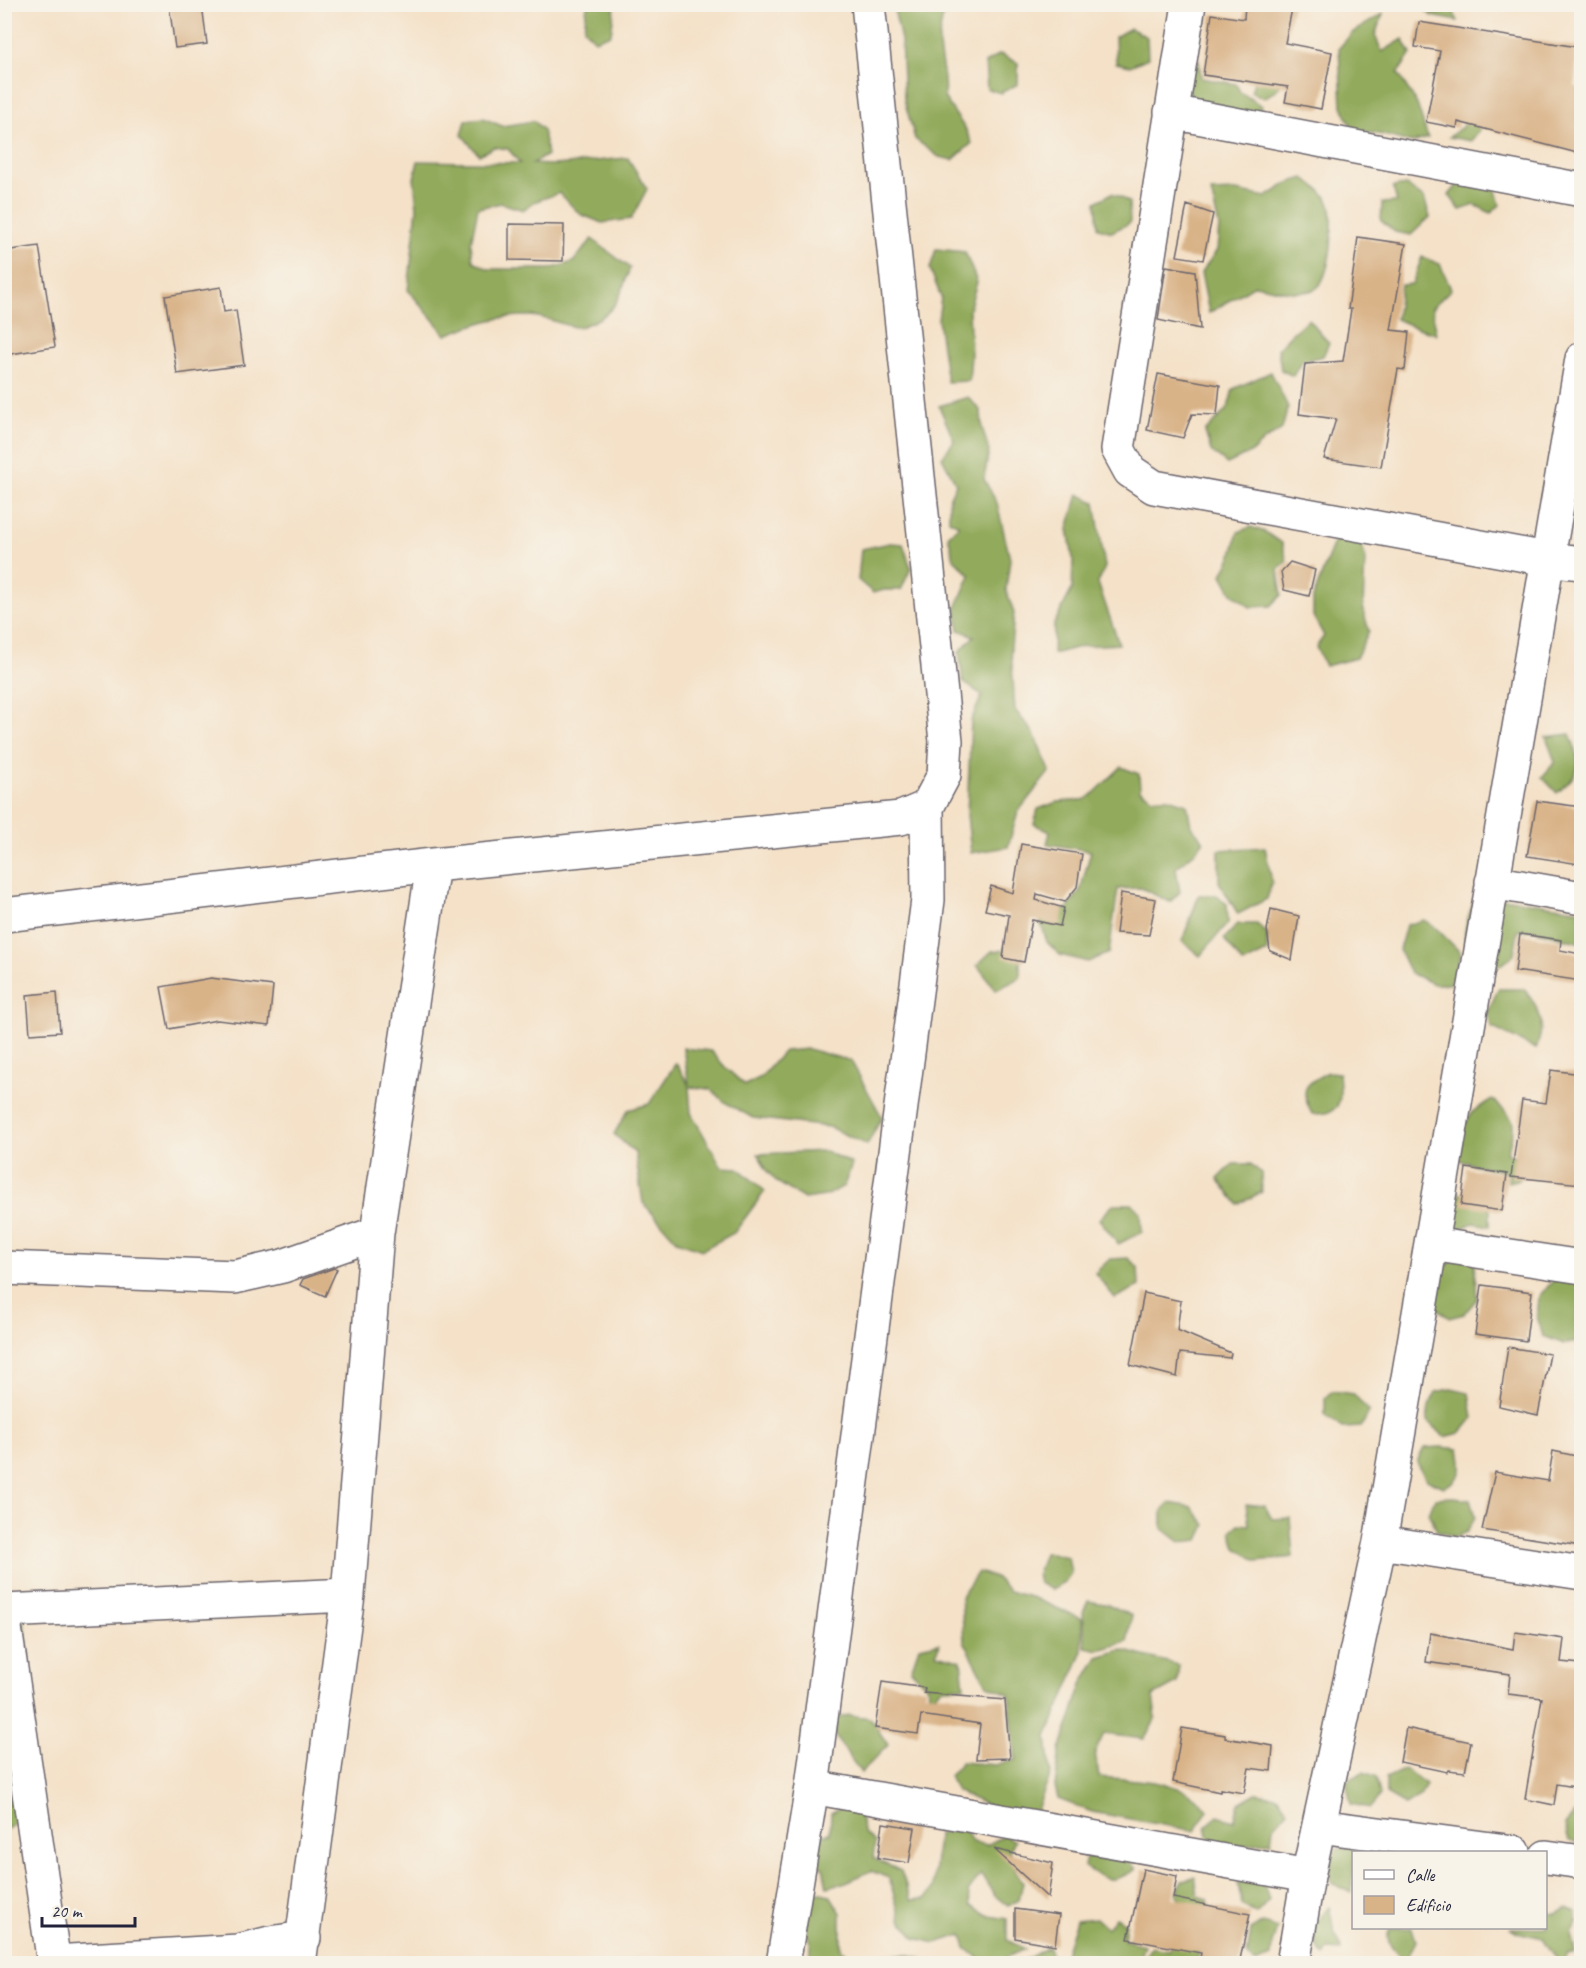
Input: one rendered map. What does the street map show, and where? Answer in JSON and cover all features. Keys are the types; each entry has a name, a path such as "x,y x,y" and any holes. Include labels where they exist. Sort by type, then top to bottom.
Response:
{"street":[{"path":"783,1964 812,1787 928,900 927,807 944,775 946,741 868,4"},
{"path":"1189,4 1118,449 1130,471 1154,487 1547,559 1581,563"},
{"path":"1171,112 1581,190"},
{"path":"1293,1964 1308,1876 1380,1542 1581,359"},
{"path":"4,915 433,865 901,818 927,807"},
{"path":"4,1621 54,1963 244,1957 270,1943 302,1951 348,1595 377,1233 433,865"},
{"path":"1492,882 1581,898"},
{"path":"4,1268 235,1277 283,1266 377,1233"},
{"path":"1431,1244 1581,1268"},
{"path":"1380,1542 1581,1573"},
{"path":"4,1611 348,1595"},
{"path":"812,1787 1308,1876"},
{"path":"1319,1826 1506,1851"},
{"path":"1547,1857 1581,1862"}],"green space":[{"path":"587,5 615,5 611,34 595,40 584,29"},
{"path":"893,5 944,5 939,39 944,97 972,143 953,160 939,157 915,139 904,99 901,40"},
{"path":"1420,5 1450,5 1458,21 1432,16"},
{"path":"1383,14 1375,35 1382,52 1403,39 1411,54 1398,73 1417,104 1428,138 1412,143 1353,130 1342,106 1339,48 1353,32"},
{"path":"1130,28 1147,37 1148,58 1130,66 1116,63 1115,37"},
{"path":"1000,54 1018,63 1018,84 1001,93 987,89 985,63"},
{"path":"1199,60 1201,78 1236,84 1240,92 1262,106 1252,126 1199,103 1184,86"},
{"path":"1470,74 1489,118 1471,141 1449,137 1463,126"},
{"path":"1256,75 1286,80 1264,98 1251,92"},
{"path":"483,118 502,126 534,121 543,130 547,155 532,164 568,164 628,158 647,189 631,219 602,223 580,214 559,193 534,202 523,210 501,203 478,208 471,243 473,261 488,269 550,269 573,262 592,239 630,268 613,307 601,318 577,327 536,317 508,317 477,324 446,335 408,290 417,208 414,178 418,161 520,163 508,149 494,147 479,155 462,135 466,120"},
{"path":"1304,178 1323,194 1331,208 1331,248 1329,262 1321,284 1315,289 1301,292 1255,285 1209,313 1201,273 1217,250 1219,226 1211,192 1236,191 1266,197 1288,183"},
{"path":"1460,182 1495,187 1500,205 1491,213 1475,205 1460,210 1449,195"},
{"path":"1406,185 1424,198 1430,217 1411,235 1395,232 1381,221 1382,203 1397,202 1393,187"},
{"path":"1112,193 1129,202 1130,223 1112,232 1098,228 1096,202"},
{"path":"936,249 965,252 977,282 969,310 971,355 969,381 947,382 938,320 941,297 930,269"},
{"path":"1422,257 1440,264 1451,289 1432,308 1436,334 1396,319 1401,285 1412,284"},
{"path":"1308,319 1329,343 1323,356 1302,361 1293,376 1281,370 1278,349"},
{"path":"1271,372 1288,407 1282,429 1252,452 1227,464 1211,451 1205,432 1228,408 1233,389"},
{"path":"968,397 981,411 982,427 989,451 984,479 997,503 1010,559 1006,590 1014,613 1011,648 1015,710 1033,732 1050,771 1018,812 1008,847 971,853 967,815 971,721 982,695 963,682 959,652 974,636 959,630 956,608 970,575 954,559 948,536 959,525 949,520 949,499 956,484 942,457 954,441 939,406"},
{"path":"1078,494 1095,502 1105,567 1098,583 1119,644 1083,646 1053,654 1054,624 1072,589 1073,559 1068,529"},
{"path":"1251,527 1265,532 1282,543 1287,561 1278,570 1282,595 1271,606 1250,607 1232,593 1222,575 1232,555 1238,532"},
{"path":"1348,532 1359,538 1365,556 1363,610 1369,631 1356,658 1325,666 1316,647 1324,636 1313,616 1313,598 1334,542"},
{"path":"890,543 903,544 911,568 901,590 884,590 873,593 858,580 861,549"},
{"path":"1570,734 1577,753 1577,767 1571,779 1557,793 1542,777 1555,762 1546,737"},
{"path":"1121,767 1139,774 1140,790 1153,798 1168,798 1187,804 1191,826 1204,841 1176,868 1180,892 1170,902 1141,888 1118,889 1109,953 1088,962 1060,955 1047,942 1040,921 1068,908 1080,891 1091,851 1047,844 1050,832 1034,824 1038,809 1057,802 1084,800"},
{"path":"1265,847 1272,882 1267,899 1238,914 1219,882 1219,850"},
{"path":"1477,894 1581,910 1581,943 1533,930 1518,931 1514,955 1496,968 1484,965 1473,959 1465,944 1468,918"},
{"path":"1199,895 1217,895 1227,904 1228,923 1200,956 1182,941"},
{"path":"1424,920 1437,929 1461,953 1450,984 1434,984 1410,973 1399,950 1406,925"},
{"path":"1238,924 1257,924 1267,933 1267,952 1243,964 1224,939"},
{"path":"1010,950 1020,959 1020,978 996,990 977,965 992,951"},
{"path":"1498,989 1524,989 1538,1010 1541,1032 1536,1049 1491,1027 1488,1012"},
{"path":"683,1048 711,1051 745,1085 761,1077 784,1051 808,1049 851,1061 882,1117 867,1145 829,1127 753,1118 726,1103 710,1089 689,1087 691,1113 722,1167 738,1168 765,1191 734,1233 702,1250 677,1241 643,1203 635,1153 614,1134 628,1110 649,1104 676,1063 689,1085"},
{"path":"1328,1072 1339,1073 1340,1098 1338,1104 1330,1112 1312,1114 1306,1098 1306,1088"},
{"path":"1492,1099 1513,1122 1507,1154 1531,1160 1520,1179 1508,1182 1509,1173 1464,1162 1457,1158 1461,1131 1472,1112"},
{"path":"825,1151 852,1164 844,1186 825,1196 804,1199 777,1182 767,1171 758,1154"},
{"path":"1233,1164 1251,1164 1261,1173 1262,1192 1238,1204 1218,1179"},
{"path":"1451,1186 1459,1194 1480,1196 1490,1211 1490,1226 1473,1223 1456,1231 1447,1220"},
{"path":"1114,1204 1132,1204 1141,1213 1142,1232 1118,1244 1099,1219"},
{"path":"1457,1256 1474,1262 1477,1299 1464,1314 1449,1318 1430,1302 1439,1273"},
{"path":"1128,1258 1138,1267 1139,1286 1115,1298 1095,1273 1110,1259"},
{"path":"1581,1277 1582,1340 1564,1344 1543,1336 1537,1317 1539,1296 1554,1280"},
{"path":"1451,1389 1469,1393 1473,1418 1460,1433 1445,1437 1427,1421 1429,1406 1436,1392"},
{"path":"1332,1391 1354,1394 1369,1412 1361,1427 1343,1428 1325,1415 1325,1398"},
{"path":"1424,1448 1459,1449 1461,1462 1459,1476 1444,1487 1426,1480 1417,1462"},
{"path":"1435,1498 1470,1499 1475,1517 1467,1532 1456,1537 1437,1531 1429,1513"},
{"path":"1170,1503 1192,1507 1206,1525 1199,1540 1180,1542 1162,1528 1162,1511"},
{"path":"1246,1504 1265,1506 1272,1519 1290,1518 1293,1557 1257,1561 1236,1548 1231,1531 1239,1524 1249,1525"},
{"path":"1044,1553 1068,1557 1071,1573 1064,1583 1052,1590 1039,1583 1037,1574"},
{"path":"978,1572 995,1577 1009,1591 1034,1598 1082,1619 1082,1653 1047,1737 1051,1773 1035,1815 991,1807 956,1791 949,1776 961,1762 997,1765 1016,1760 1009,1694 987,1685 964,1641 961,1597"},
{"path":"1088,1601 1110,1605 1132,1616 1127,1642 1099,1650 1085,1647 1083,1612"},
{"path":"5,1607 23,1616 29,1656 24,1681 21,1821 5,1830"},
{"path":"939,1643 936,1654 961,1660 964,1687 942,1688 930,1698 928,1688 911,1670 919,1647"},
{"path":"1121,1650 1179,1665 1177,1683 1153,1696 1156,1719 1144,1739 1104,1734 1095,1752 1099,1777 1149,1781 1186,1791 1208,1810 1195,1831 1092,1812 1058,1799 1055,1786 1060,1750 1082,1684 1098,1657"},
{"path":"849,1715 870,1718 888,1745 861,1773 835,1736 836,1718"},
{"path":"1405,1769 1426,1784 1421,1795 1405,1805 1386,1794 1386,1778"},
{"path":"1363,1772 1376,1776 1380,1796 1370,1808 1351,1804 1346,1781"},
{"path":"1256,1793 1277,1796 1288,1810 1273,1827 1271,1842 1225,1849 1209,1840 1206,1826 1218,1816 1234,1821 1239,1803"},
{"path":"848,1803 861,1816 863,1832 875,1842 873,1858 901,1871 911,1900 925,1899 933,1888 938,1834 965,1829 972,1842 987,1845 1005,1835 1015,1841 1010,1849 1015,1870 1023,1882 1019,1900 1008,1906 994,1895 981,1874 968,1892 971,1906 990,1916 1007,1919 1007,1940 1025,1949 1009,1956 1002,1963 977,1963 977,1957 966,1948 962,1935 935,1943 916,1938 901,1920 889,1878 871,1871 827,1887 823,1867 808,1860 813,1836 830,1833 831,1813"},
{"path":"1575,1813 1581,1813 1581,1844 1569,1841 1565,1825"},
{"path":"1353,1844 1365,1851 1352,1851 1352,1893 1332,1883 1329,1868 1334,1851"},
{"path":"1105,1852 1124,1855 1136,1869 1121,1877 1110,1879 1084,1866 1086,1857"},
{"path":"1250,1875 1263,1882 1269,1900 1256,1914 1242,1905 1238,1884"},
{"path":"1195,1876 1198,1896 1208,1899 1209,1906 1200,1934 1198,1963 1146,1963 1143,1959 1151,1947 1168,1950 1175,1942 1185,1909 1177,1894 1182,1881"},
{"path":"812,1891 830,1895 841,1913 841,1949 853,1961 864,1963 810,1963 811,1946 801,1914"},
{"path":"1329,1907 1341,1951 1328,1950 1324,1956 1314,1937 1320,1919"},
{"path":"1567,1908 1577,1912 1577,1923 1571,1934 1575,1954 1567,1954 1566,1960 1558,1961 1543,1938 1514,1929 1547,1929 1547,1913 1556,1914"},
{"path":"1115,1917 1126,1923 1124,1940 1144,1945 1139,1960 1122,1963 1114,1958 1113,1963 1062,1963 1076,1920 1096,1918 1107,1928"},
{"path":"1263,1923 1277,1928 1271,1956 1256,1963 1247,1956 1251,1930"},
{"path":"1390,1929 1412,1929 1416,1941 1405,1962 1394,1951 1389,1942"},
{"path":"1048,1947 1056,1963 1024,1963 1025,1960"},
{"path":"906,1954 922,1958 921,1963 877,1963 885,1955"}],"building":[{"path":"169,4 202,4 207,44 175,48"},
{"path":"1245,4 1293,4 1285,43 1332,52 1321,109 1285,102 1288,87 1203,75 1212,14 1244,19"},
{"path":"1419,22 1577,47 1575,87 1581,88 1581,154 1458,122 1457,128 1426,122 1440,51 1415,47"},
{"path":"1187,205 1213,214 1203,260 1177,256"},
{"path":"509,224 564,225 563,261 509,260"},
{"path":"1358,237 1406,244 1391,330 1409,332 1405,370 1398,369 1381,467 1324,459 1336,419 1299,414 1305,364 1343,361"},
{"path":"39,246 55,347 4,355 4,251"},
{"path":"1166,266 1195,271 1200,329 1158,320"},
{"path":"221,287 224,312 236,310 244,365 177,374 165,296"},
{"path":"1158,374 1220,385 1217,415 1192,414 1183,438 1147,430"},
{"path":"1290,562 1315,570 1309,596 1284,590 1281,572"},
{"path":"1537,801 1581,807 1579,864 1527,856"},
{"path":"1021,844 1082,854 1077,887 1065,902 1037,894 1036,900 1064,908 1060,926 1032,920 1024,962 1003,958 1009,915 985,910 991,886 1013,893"},
{"path":"1121,893 1156,899 1149,935 1116,933"},
{"path":"1271,909 1299,916 1292,960 1270,951 1267,930"},
{"path":"1520,934 1561,940 1560,950 1581,954 1581,981 1515,971"},
{"path":"211,978 273,986 269,1026 217,1020 169,1029 161,987"},
{"path":"57,992 60,1032 30,1034 27,995"},
{"path":"1551,1070 1581,1074 1581,1184 1511,1177 1522,1100 1546,1103"},
{"path":"1466,1168 1507,1174 1502,1211 1461,1205"},
{"path":"334,1268 337,1269 325,1296 300,1285 303,1279"},
{"path":"1482,1285 1532,1292 1526,1341 1475,1334"},
{"path":"1144,1293 1181,1301 1177,1330 1231,1353 1230,1358 1180,1353 1177,1377 1130,1365"},
{"path":"1508,1347 1550,1354 1538,1415 1499,1406"},
{"path":"1553,1451 1581,1457 1581,1546 1482,1530 1495,1472 1548,1481"},
{"path":"1515,1632 1564,1639 1561,1662 1581,1664 1581,1788 1557,1784 1554,1805 1525,1799 1542,1698 1508,1694 1510,1674 1426,1662 1430,1633 1513,1649"},
{"path":"882,1682 925,1688 924,1693 1005,1700 1010,1758 976,1759 980,1724 921,1715 918,1734 875,1728"},
{"path":"1182,1728 1273,1746 1271,1771 1249,1768 1244,1793 1220,1789 1220,1792 1173,1782"},
{"path":"1406,1728 1471,1742 1465,1772 1448,1770 1447,1772 1400,1762"},
{"path":"883,1823 915,1828 909,1863 878,1858"},
{"path":"994,1849 1053,1863 1048,1898"},
{"path":"1143,1869 1177,1876 1173,1898 1250,1914 1239,1964 1199,1964 1201,1953 1128,1939"},
{"path":"1015,1909 1059,1915 1055,1945 1015,1938"}]}
